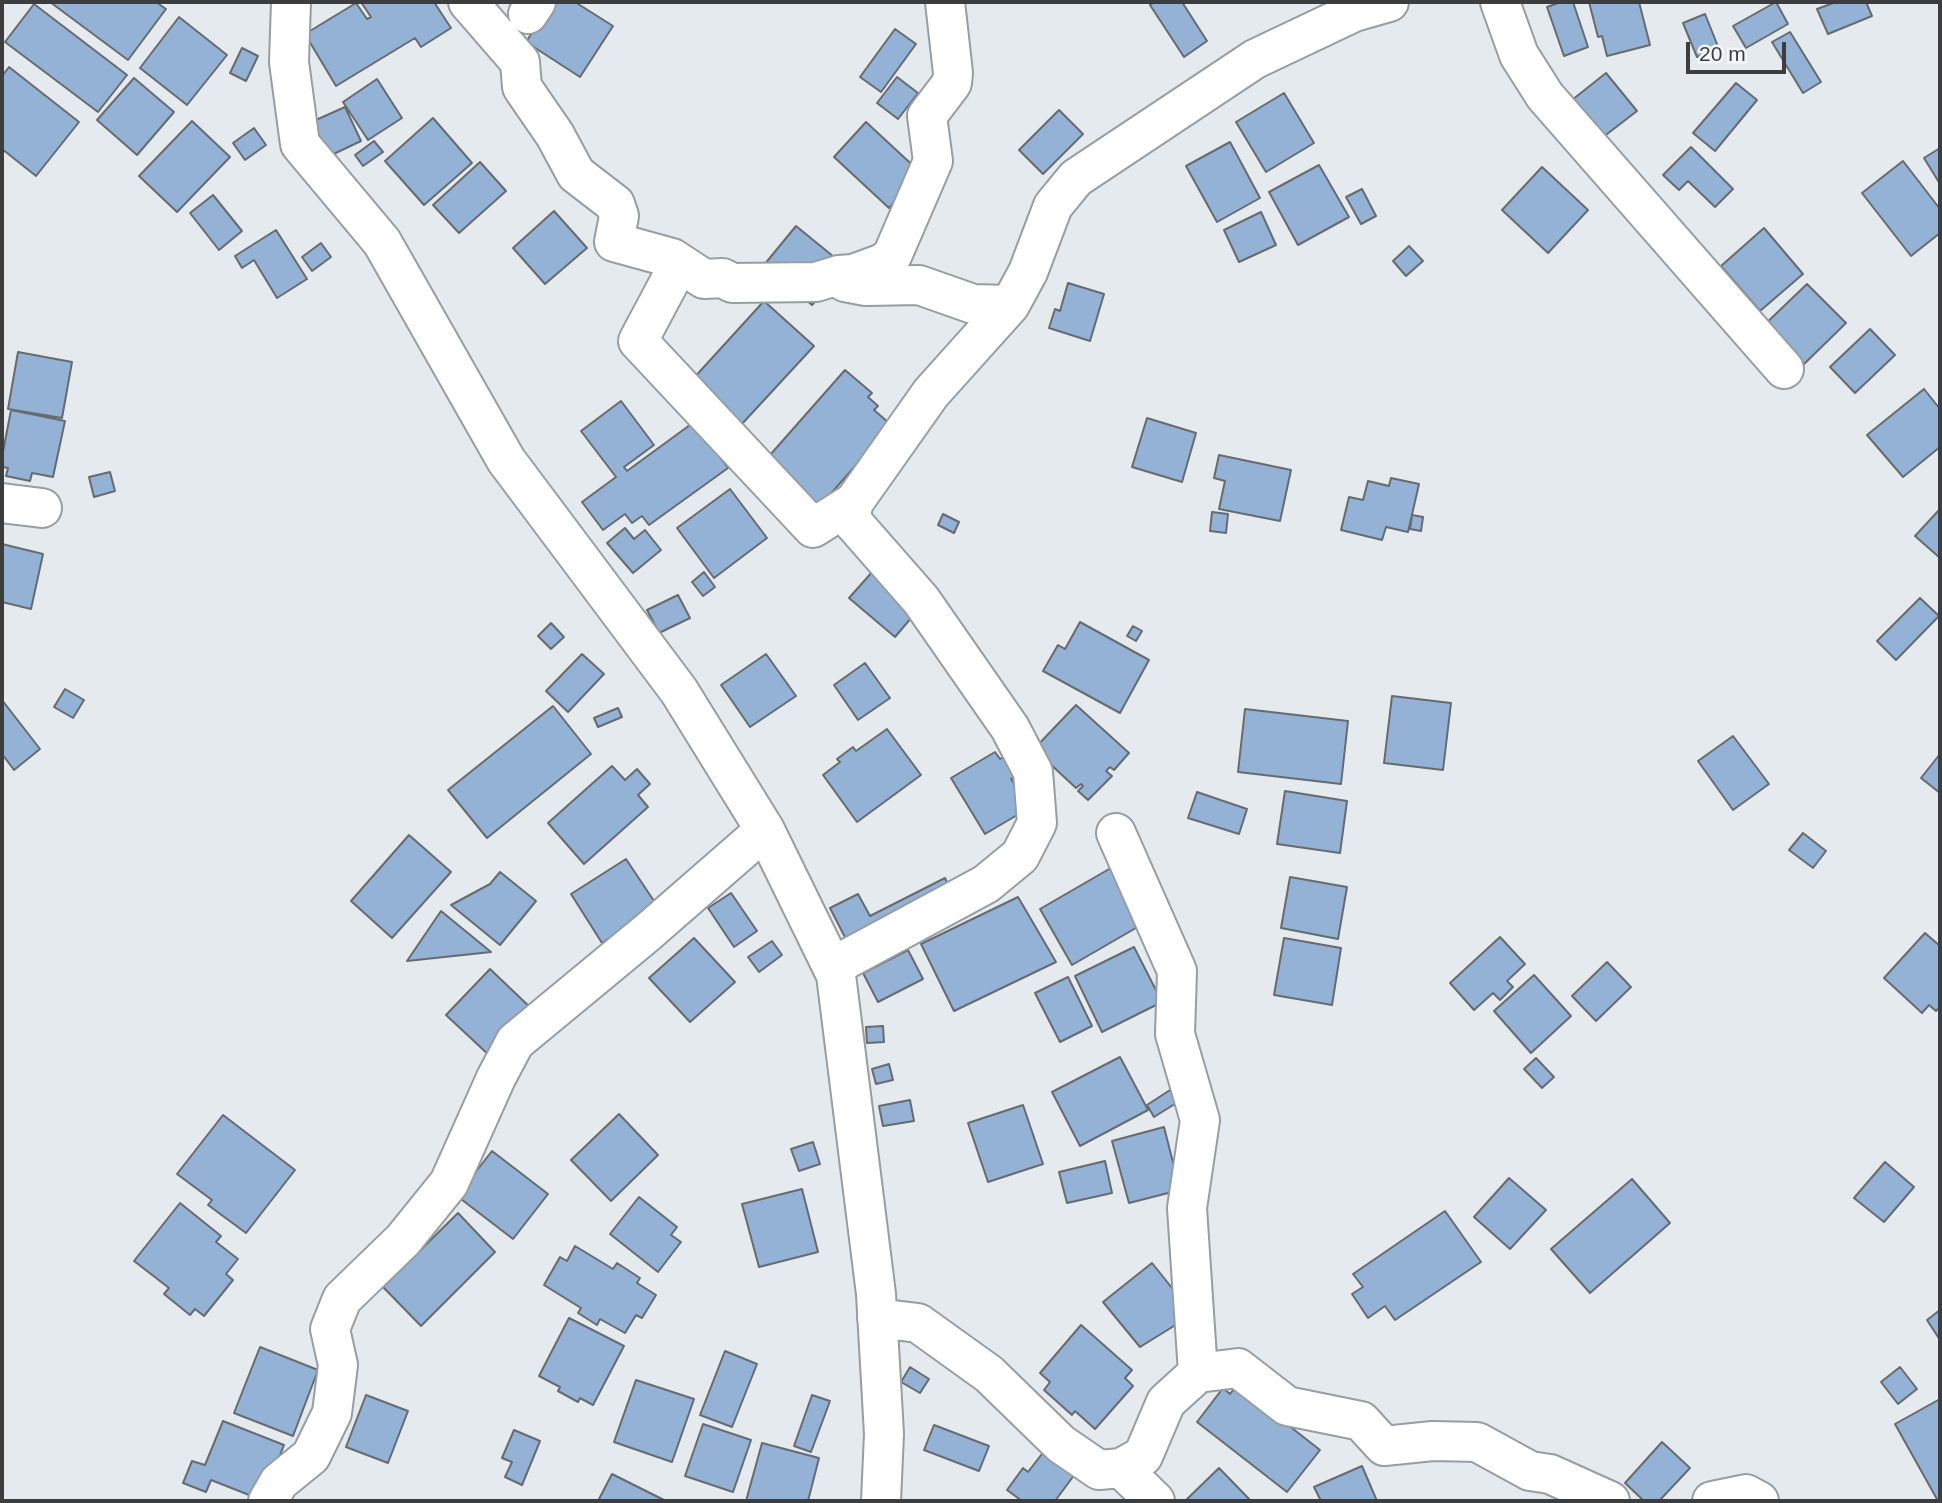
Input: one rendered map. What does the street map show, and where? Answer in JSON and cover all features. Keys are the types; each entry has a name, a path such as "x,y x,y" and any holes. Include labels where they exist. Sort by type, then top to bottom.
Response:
{"street":[{"path":"292,2 289,61 300,144 382,242 506,460 679,691 765,830 836,975 877,1318 884,1434 881,1501"},
{"path":"468,2 520,62 523,73 522,87 555,135 576,174 615,204 619,216 613,240 618,245 676,261 704,279 723,278 732,283 816,282 853,274 892,256 933,160 927,116 952,83 945,2"},
{"path":"676,261 638,341 813,528 854,502 932,393 1010,305 1028,272 1053,206 1076,178 1255,59 1354,12 1389,2"},
{"path":"1500,2 1519,55 1545,96 1784,369"},
{"path":"829,279 866,286 919,285 973,304 1010,305"},
{"path":"832,967 986,884 1020,856 1037,823 1033,772 1010,728 921,600 850,519 854,502"},
{"path":"2,503 43,508"},
{"path":"268,1501 279,1482 311,1456 332,1413 338,1365 330,1329 342,1299 403,1240 449,1183 515,1042 648,932 765,830"},
{"path":"1116,833 1177,971 1175,1034 1200,1120 1187,1208 1198,1373"},
{"path":"877,1318 918,1323 989,1374 1061,1444 1099,1470 1121,1468 1143,1455 1166,1402 1198,1373 1238,1368 1287,1406 1361,1421 1384,1446 1433,1441 1477,1442 1530,1471 1550,1474 1611,1501"},
{"path":"1121,1468 1154,1501"},
{"path":"1712,1501 1746,1494 1759,1501"}],"building":[{"path":"50,2 156,2 166,9 128,60"},
{"path":"361,2 434,2 451,28 421,47 415,38 336,86 305,34 356,3 367,19 371,17"},
{"path":"552,2 575,2 613,26 580,77 526,42"},
{"path":"1154,2 1182,2 1207,41 1184,57 1150,5"},
{"path":"1561,2 1573,2 1588,47 1564,56 1547,7"},
{"path":"1589,2 1639,2 1650,45 1607,56 1602,36 1598,37"},
{"path":"1776,2 1788,24 1746,48 1733,26"},
{"path":"1836,2 1866,2 1872,16 1828,34 1817,9"},
{"path":"34,4 127,75 98,112 5,42"},
{"path":"1705,14 1719,49 1697,57 1683,23"},
{"path":"179,17 227,55 187,105 140,68"},
{"path":"895,29 916,44 881,92 860,77"},
{"path":"1790,32 1821,82 1803,93 1772,42"},
{"path":"242,48 258,56 246,81 230,73"},
{"path":"9,67 79,122 36,176 2,149 2,76"},
{"path":"1606,73 1637,111 1598,141 1567,104"},
{"path":"897,77 918,93 898,119 877,103"},
{"path":"134,78 174,112 137,155 97,120"},
{"path":"377,79 402,118 368,140 343,102"},
{"path":"1736,83 1757,100 1715,151 1693,133"},
{"path":"1284,93 1314,143 1266,172 1236,122"},
{"path":"345,107 361,141 323,159 307,124"},
{"path":"1059,110 1083,134 1043,174 1019,150"},
{"path":"433,118 472,163 424,205 385,161"},
{"path":"192,121 230,157 177,212 139,176"},
{"path":"866,122 921,173 889,208 834,157"},
{"path":"254,128 266,145 245,160 233,143"},
{"path":"374,141 383,152 363,166 355,155"},
{"path":"1230,142 1260,198 1217,222 1186,166"},
{"path":"1691,147 1733,189 1715,207 1688,181 1679,190 1663,175"},
{"path":"1940,148 1940,184 1924,158"},
{"path":"1903,161 1940,209 1940,233 1911,256 1862,193"},
{"path":"480,162 506,191 459,233 433,205"},
{"path":"1319,165 1349,217 1298,245 1269,192"},
{"path":"1542,167 1588,210 1548,253 1502,210"},
{"path":"1362,189 1376,216 1361,224 1346,197"},
{"path":"213,195 242,231 219,250 190,213"},
{"path":"554,211 587,248 545,284 513,248"},
{"path":"1261,212 1276,245 1239,262 1224,230"},
{"path":"796,226 845,266 812,305 764,265"},
{"path":"1764,228 1803,274 1760,311 1721,266"},
{"path":"276,230 307,279 277,298 254,260 242,268 235,256"},
{"path":"321,243 331,257 312,271 302,257"},
{"path":"1409,246 1423,261 1406,276 1393,261"},
{"path":"1068,283 1104,294 1090,341 1049,328 1055,309 1060,311"},
{"path":"1807,284 1846,323 1798,370 1759,330"},
{"path":"764,301 814,346 741,425 692,380"},
{"path":"1870,329 1895,355 1855,393 1830,367"},
{"path":"18,352 72,362 62,418 8,409"},
{"path":"845,370 872,393 868,397 878,406 874,410 897,430 877,441 813,514 763,463"},
{"path":"1924,389 1940,409 1940,447 1903,477 1867,435"},
{"path":"621,401 654,445 624,467 627,471 694,422 728,468 649,525 642,516 632,523 625,514 603,530 582,502 616,477 581,431"},
{"path":"11,410 65,421 53,477 32,473 30,481 6,476 8,468 2,467 2,457"},
{"path":"1147,418 1196,433 1182,482 1132,467"},
{"path":"1219,455 1291,470 1280,521 1219,509 1225,481 1214,478"},
{"path":"110,472 115,491 94,497 89,477"},
{"path":"1391,478 1419,484 1408,532 1386,527 1382,540 1341,530 1349,497 1363,500 1368,481 1389,486"},
{"path":"730,489 767,538 714,578 677,528"},
{"path":"1940,509 1940,558 1915,536"},
{"path":"1212,512 1228,514 1226,533 1210,531"},
{"path":"943,514 959,522 954,533 938,525"},
{"path":"1412,515 1423,517 1421,531 1410,529"},
{"path":"625,528 634,539 645,530 661,550 633,573 607,543"},
{"path":"2,544 43,554 31,609 2,602"},
{"path":"873,571 918,610 895,637 849,598"},
{"path":"704,572 715,587 703,596 692,582"},
{"path":"678,595 690,618 659,633 647,610"},
{"path":"1920,598 1939,616 1896,660 1877,641"},
{"path":"1080,622 1149,660 1120,713 1043,671 1058,645 1065,649"},
{"path":"551,623 564,637 551,649 538,636"},
{"path":"1133,626 1142,631 1136,641 1127,636"},
{"path":"582,654 604,674 568,712 546,691"},
{"path":"766,654 796,696 750,727 721,685"},
{"path":"865,663 890,698 858,720 834,685"},
{"path":"65,689 84,700 73,718 54,707"},
{"path":"1392,696 1451,703 1443,770 1384,763"},
{"path":"2,700 40,749 14,770 2,754"},
{"path":"1076,705 1129,753 1114,770 1110,767 1106,771 1112,776 1088,800 1078,791 1083,786 1081,784 1076,788 1034,749"},
{"path":"553,706 591,754 487,838 448,790"},
{"path":"618,708 622,717 598,727 594,718"},
{"path":"1245,709 1348,721 1341,784 1238,772"},
{"path":"887,729 921,775 857,822 823,775 840,762 837,759 853,747 856,751"},
{"path":"1733,736 1769,784 1733,810 1698,761"},
{"path":"995,752 1000,759 1007,755 1019,775 1011,779 1029,808 985,834 951,778"},
{"path":"1940,754 1940,793 1921,778"},
{"path":"612,766 625,780 637,769 650,784 638,795 648,807 584,864 548,823"},
{"path":"1285,791 1347,801 1340,853 1277,844"},
{"path":"1197,792 1247,809 1239,834 1188,818"},
{"path":"1803,833 1826,851 1813,868 1789,850"},
{"path":"409,835 451,872 392,938 351,901"},
{"path":"626,859 658,907 602,943 571,894"},
{"path":"1116,865 1148,921 1072,965 1040,909"},
{"path":"500,872 536,901 500,945 451,905 490,884"},
{"path":"1290,877 1347,887 1338,939 1281,928"},
{"path":"945,878 955,900 852,951 830,908 858,894 870,916"},
{"path":"731,893 757,931 734,947 708,908"},
{"path":"1018,897 1056,962 954,1011 921,944"},
{"path":"441,911 491,952 407,961"},
{"path":"1925,933 1940,946 1940,1007 1936,1011 1929,1005 1922,1013 1884,978"},
{"path":"1500,937 1525,964 1507,981 1513,987 1500,1000 1493,993 1474,1010 1450,983"},
{"path":"694,938 735,982 690,1022 649,978"},
{"path":"1284,938 1341,948 1332,1005 1274,995"},
{"path":"772,941 782,955 759,972 748,957"},
{"path":"1134,947 1162,1002 1102,1032 1075,976"},
{"path":"908,950 923,979 878,1002 863,973"},
{"path":"1607,962 1631,987 1596,1021 1572,996"},
{"path":"490,969 534,1011 491,1057 446,1015"},
{"path":"1534,975 1571,1016 1531,1053 1494,1011"},
{"path":"1068,977 1092,1026 1060,1042 1035,993"},
{"path":"883,1026 884,1042 867,1043 866,1027"},
{"path":"1120,1057 1148,1110 1080,1146 1052,1092"},
{"path":"1536,1058 1554,1077 1542,1088 1524,1069"},
{"path":"889,1064 893,1080 876,1084 872,1069"},
{"path":"1170,1090 1178,1102 1154,1117 1147,1105"},
{"path":"910,1100 914,1121 883,1126 879,1106"},
{"path":"1023,1105 1043,1164 988,1182 968,1123"},
{"path":"619,1114 658,1155 611,1201 571,1160"},
{"path":"223,1115 295,1170 246,1233 208,1205 212,1200 177,1174"},
{"path":"1164,1127 1180,1190 1129,1203 1112,1141"},
{"path":"813,1142 820,1164 799,1171 791,1149"},
{"path":"492,1151 548,1194 513,1239 457,1196"},
{"path":"1105,1161 1112,1193 1067,1203 1059,1172"},
{"path":"1885,1162 1914,1187 1884,1222 1854,1198"},
{"path":"1509,1178 1546,1210 1510,1249 1474,1217"},
{"path":"1632,1179 1670,1223 1590,1293 1551,1249"},
{"path":"802,1189 818,1252 759,1267 742,1204"},
{"path":"639,1197 677,1227 671,1235 681,1242 658,1272 610,1234"},
{"path":"180,1203 221,1236 216,1242 238,1259 226,1274 233,1280 204,1316 195,1309 190,1315 164,1294 169,1288 134,1261"},
{"path":"1445,1211 1481,1262 1395,1320 1385,1306 1368,1318 1352,1294 1363,1287 1353,1274"},
{"path":"458,1213 495,1252 421,1326 383,1287"},
{"path":"575,1246 613,1269 617,1263 640,1278 637,1283 656,1295 642,1318 636,1315 625,1333 600,1319 597,1325 578,1313 581,1308 544,1285 560,1257 567,1261"},
{"path":"1152,1263 1184,1303 1174,1311 1182,1321 1140,1347 1103,1302"},
{"path":"1940,1310 1940,1340 1927,1320"},
{"path":"569,1318 624,1346 593,1405 580,1398 578,1402 558,1391 560,1387 539,1376"},
{"path":"1081,1325 1132,1370 1125,1378 1133,1386 1095,1429 1075,1411 1072,1415 1044,1390 1050,1382 1040,1373"},
{"path":"260,1347 318,1370 293,1436 234,1413"},
{"path":"725,1351 757,1364 732,1427 700,1415"},
{"path":"910,1367 929,1379 920,1393 901,1382"},
{"path":"1900,1367 1917,1389 1898,1404 1881,1382"},
{"path":"636,1380 694,1399 672,1462 614,1442"},
{"path":"1237,1385 1320,1450 1287,1492 1197,1422 1223,1388 1230,1394"},
{"path":"366,1395 408,1411 388,1463 346,1447"},
{"path":"812,1395 830,1401 811,1452 794,1446"},
{"path":"1940,1399 1940,1501 1938,1501 1895,1424"},
{"path":"223,1421 284,1445 262,1500 211,1480 206,1492 183,1483 192,1461 205,1465"},
{"path":"703,1424 751,1440 733,1492 685,1476"},
{"path":"934,1425 989,1446 979,1471 924,1450"},
{"path":"514,1430 540,1441 522,1485 505,1477 512,1462 502,1458"},
{"path":"1662,1442 1690,1468 1659,1501 1644,1501 1625,1483"},
{"path":"762,1443 819,1458 808,1501 746,1501"},
{"path":"1045,1450 1075,1474 1055,1501 1022,1501 1007,1490 1023,1468 1028,1472"},
{"path":"1362,1466 1377,1501 1321,1501 1314,1487"},
{"path":"1219,1468 1251,1501 1185,1501"},
{"path":"612,1474 666,1501 598,1501"}]}
